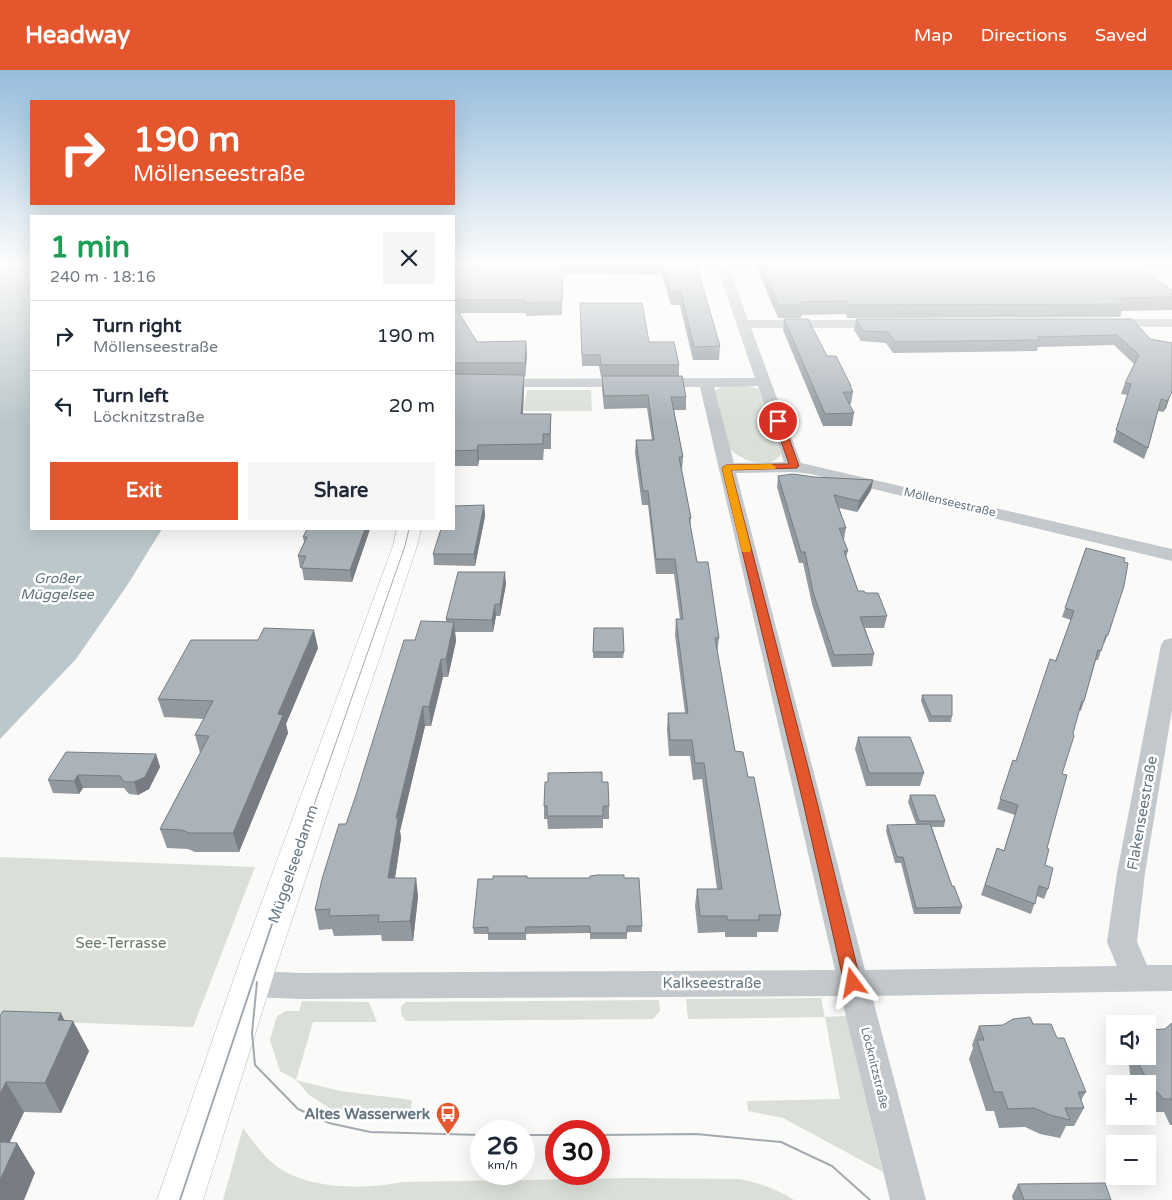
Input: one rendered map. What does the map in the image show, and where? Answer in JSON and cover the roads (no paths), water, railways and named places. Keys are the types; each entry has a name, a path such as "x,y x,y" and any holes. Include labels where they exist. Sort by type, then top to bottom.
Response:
{"main road":[{"name":"Müggelseedamm","path":"180,1200 252,984 405,546 409,530"}],"street":[{"path":"741,317 794,466"},
{"path":"1098,323 1172,322"},
{"path":"744,324 896,324"},
{"path":"455,383 765,382"},
{"name":"Löcknitzstraße","path":"706,383 908,1200"},
{"name":"Möllenseestraße","path":"726,468 794,466 1172,555"},
{"name":"Flakenseestraße","path":"1138,979 1122,942 1131,873 1172,645"},
{"name":"Kalkseestraße","path":"252,984 301,986 853,983 1172,978"}],"water":[{"name":"Großer Müggelsee","path":"0,317 30,317 30,530 161,530 128,584 76,659 0,739"}],"tram line":[{"path":"274,919 405,546 409,530"},
{"path":"180,1200 274,918"},
{"path":"257,982 252,1033 255,1065 298,1109 329,1123 370,1132 470,1135"},
{"path":"610,1135 696,1134 781,1142 832,1166 870,1200"},
{"path":"535,1135 545,1135"}],"place":[{"name":"Altes Wasserwerk","path":"448,1135"}],"park label":[{"name":"See-Terrasse","path":"121,943"}]}
